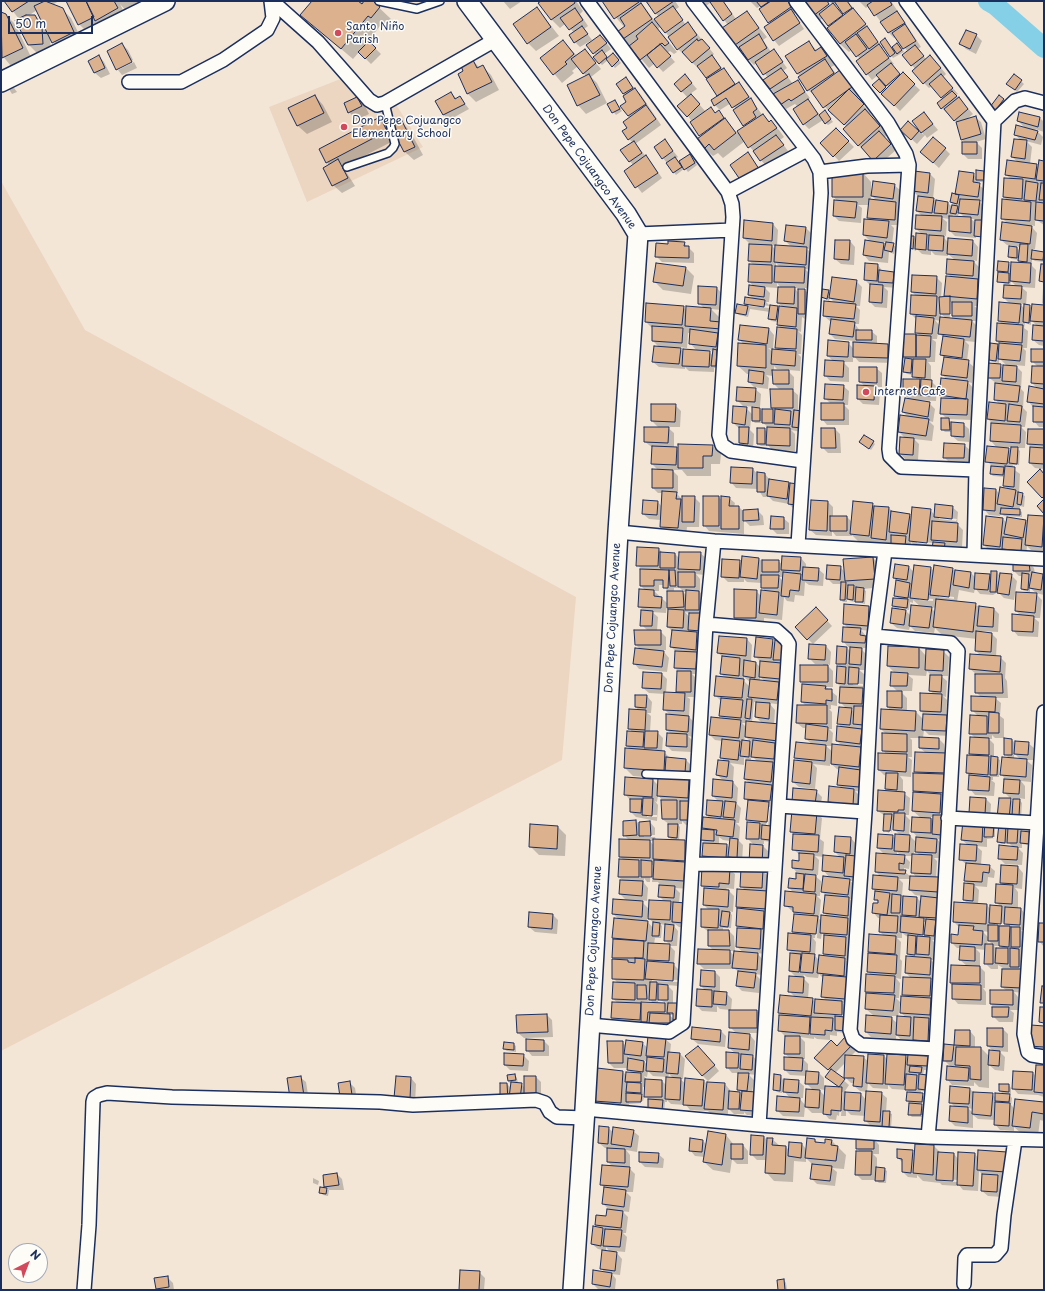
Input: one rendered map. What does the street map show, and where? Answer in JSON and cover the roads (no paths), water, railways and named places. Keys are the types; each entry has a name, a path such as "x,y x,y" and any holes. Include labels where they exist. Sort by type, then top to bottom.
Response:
{"street":[{"path":"129,82 181,82 223,60 267,30 273,18 272,1"},
{"path":"272,1 318,42 369,100 377,105 385,103 495,40"},
{"name":"Don Pepe Cojuangco Avenue","path":"467,1 626,214 638,234 618,532 585,1113 573,1290"},
{"path":"587,1 728,192 732,204 732,230 719,435 722,445 731,451 803,461"},
{"path":"693,1 814,159 820,172 821,193 798,545"},
{"path":"796,1 888,123 906,154 909,164 889,449 890,456 901,467 976,470"},
{"path":"906,1 994,121 976,470 974,555"},
{"path":"3,76 160,2"},
{"path":"994,121 1015,101 1025,98 1044,103"},
{"path":"728,192 807,150"},
{"path":"820,172 867,166 909,164"},
{"path":"638,234 732,230"},
{"path":"618,532 714,541 1044,559"},
{"path":"589,1025 669,1032 683,1023 706,624 714,541"},
{"path":"885,551 874,636 866,812 850,1030 853,1039 861,1044 936,1049"},
{"path":"706,624 776,630 786,639 788,644 780,806 775,865 760,1125"},
{"path":"874,636 951,643 958,651 936,1049 928,1137"},
{"path":"1044,712 1024,1034 1028,1052 1032,1055 1044,1057"},
{"path":"780,806 866,812"},
{"path":"948,818 1037,823"},
{"path":"693,864 775,865"},
{"path":"84,1290 89,1225 93,1102 94,1098 107,1093 172,1097 380,1102 413,1105 536,1100 545,1103 550,1112 557,1117 585,1113 928,1137 1044,1140"},
{"path":"964,1284 966,1255 995,1254 1001,1248 1004,1215 1015,1140"}],"lane":[{"path":"379,1 382,3 417,8 440,1"},
{"path":"347,167 388,153 393,148 395,144 385,103"},
{"path":"646,774 697,776"}],"waterway":[{"path":"988,1 995,5 1044,48"}],"place":[{"name":"Santo Niño Parish","path":"338,33"},
{"name":"Don Pepe Cojuangco Elementary School","path":"344,127"},
{"name":"Internet Cafe","path":"866,392"}]}
